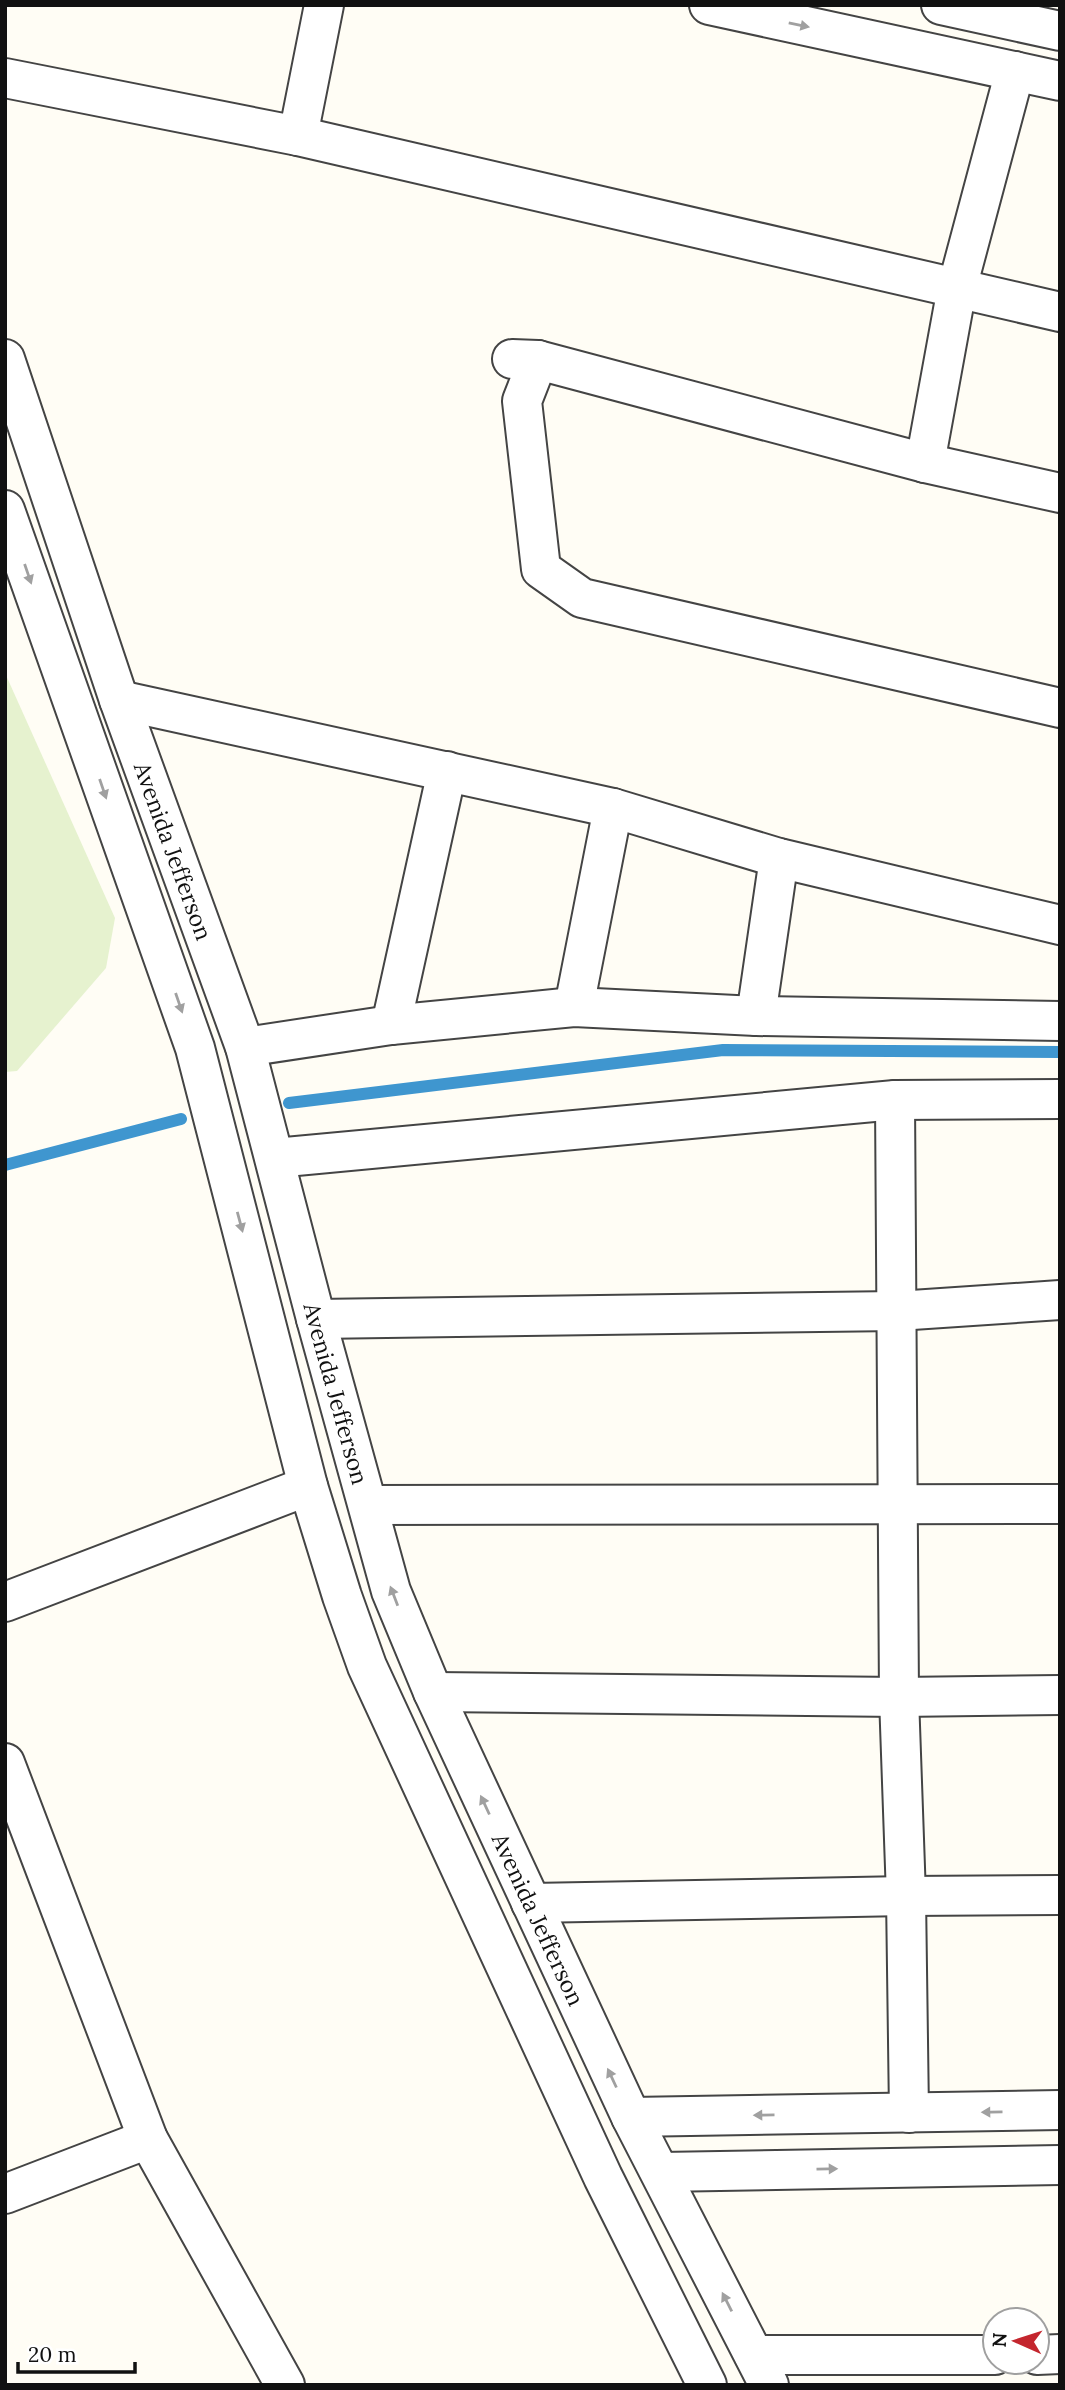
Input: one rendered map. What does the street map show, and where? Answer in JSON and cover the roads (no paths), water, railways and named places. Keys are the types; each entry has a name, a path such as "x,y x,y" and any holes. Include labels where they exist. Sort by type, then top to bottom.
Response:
{"street":[{"path":"298,136 324,5"},
{"path":"709,5 1060,81"},
{"path":"941,5 1060,31"},
{"path":"925,463 957,288 1015,71"},
{"path":"5,78 298,136 1060,312"},
{"name":"Avenida Jefferson","path":"5,359 119,700 245,1047 391,1591 433,1692 631,2118 762,2370"},
{"path":"1060,493 925,463 524,359 523,401 541,569 582,598 1060,708"},
{"name":"Avenida Jefferson","path":"5,510 195,1048 308,1486 367,1666 603,2178 707,2385"},
{"path":"119,700 613,808 779,859 1060,925"},
{"path":"391,1025 447,771"},
{"path":"574,1007 613,808"},
{"path":"756,1016 779,859"},
{"path":"245,1047 391,1025 574,1007 756,1016 1060,1021"},
{"path":"275,1157 895,1100 1060,1100"},
{"path":"895,1100 898,1697 906,1896 909,2113"},
{"path":"316,1319 897,1311 1060,1300"},
{"path":"5,1602 308,1486"},
{"path":"368,1505 1060,1504"},
{"path":"433,1692 898,1697 1060,1695"},
{"path":"5,1763 148,2139 285,2385"},
{"path":"531,1903 1060,1895"},
{"path":"631,2118 1060,2110"},
{"path":"5,2194 148,2139"},
{"path":"661,2172 1060,2165"},
{"path":"762,2370 981,2356"}],"waterway":[{"path":"289,1103 723,1050 1060,1052"},
{"path":"5,1165 181,1119"}]}
